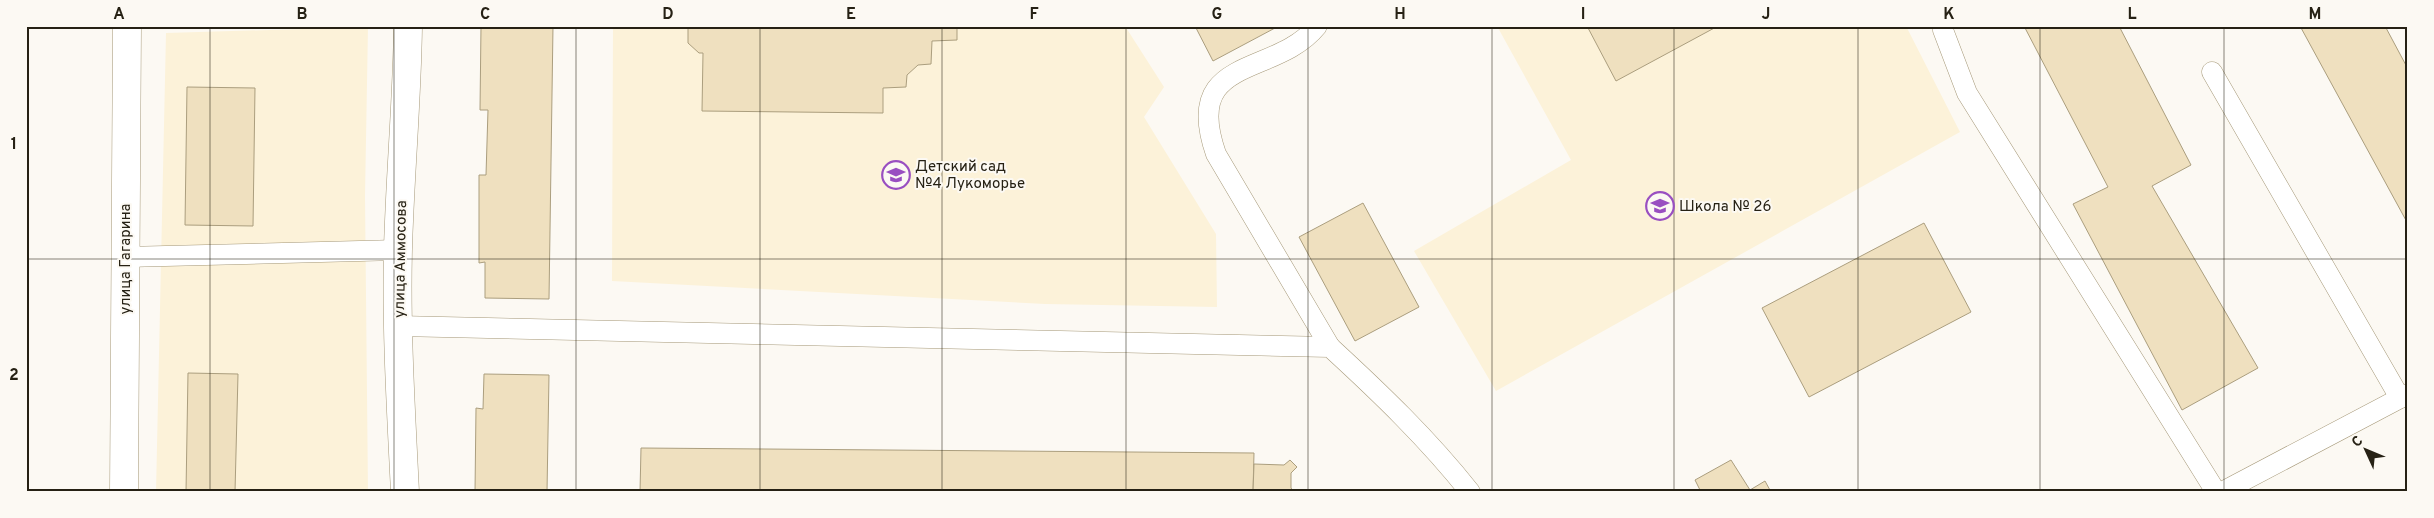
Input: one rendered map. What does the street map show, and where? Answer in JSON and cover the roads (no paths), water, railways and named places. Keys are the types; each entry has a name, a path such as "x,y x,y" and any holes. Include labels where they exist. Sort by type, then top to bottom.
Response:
{"street":[{"name":"улица Гагарина","path":"124,492 127,26"},
{"name":"улица Аммосова","path":"404,492 398,326 398,250 408,78 408,26"}],"lane":[{"path":"1317,26 1310,36 1294,46 1233,73 1218,86 1210,102 1208,119 1210,137 1216,154 1330,347 1396,408 1447,462 1470,492"},
{"path":"1943,30 1968,93 2216,492"},
{"path":"2212,72 2404,396 2222,492"},
{"path":"125,257 398,250"},
{"path":"398,326 1330,347"}],"place":[{"name":"Детский сад №4 Лукоморье","path":"896,175"},
{"name":"Школа № 26","path":"1660,206"}]}
